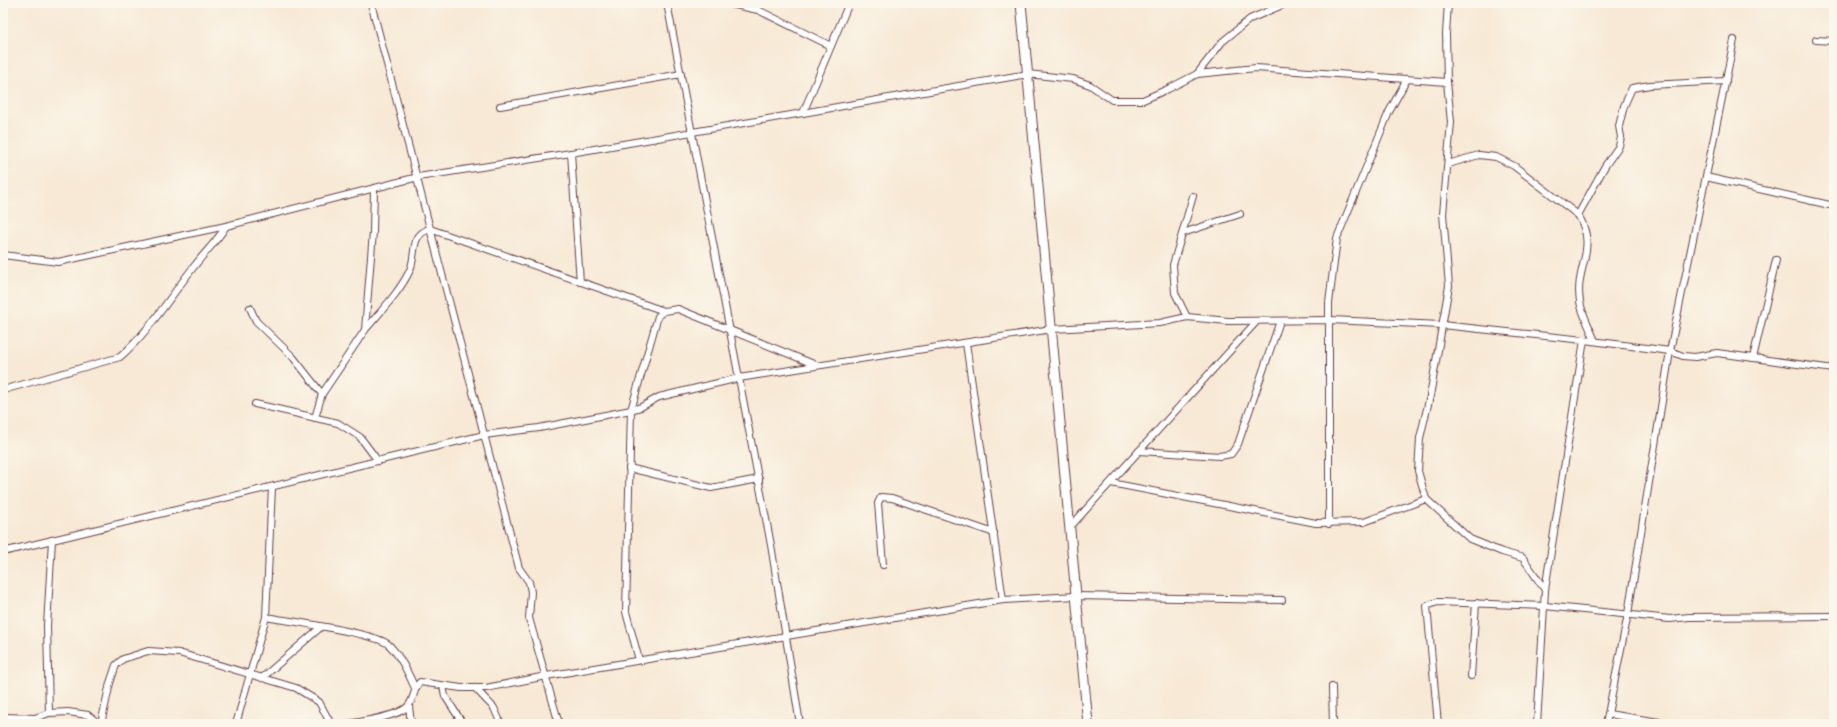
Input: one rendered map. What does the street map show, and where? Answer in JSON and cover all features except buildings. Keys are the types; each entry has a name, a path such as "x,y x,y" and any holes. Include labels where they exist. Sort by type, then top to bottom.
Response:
{"street":[{"path":"371,3 418,177 430,229 519,568 529,582 531,592 529,618 559,724"},
{"path":"667,3 759,479 800,724"},
{"path":"726,3 758,10 831,46"},
{"path":"803,113 849,3"},
{"path":"1016,3 1025,42"},
{"path":"1021,3 1078,596 1088,724"},
{"path":"1197,74 1222,42 1250,19 1287,3"},
{"path":"1448,3 1446,34 1447,82 1451,122 1443,214 1449,286 1430,396 1420,438 1418,471 1426,500 1470,539 1502,552 1523,558 1545,590"},
{"path":"1606,724 1628,614 1670,351 1734,40"},
{"path":"1816,40 1834,41"},
{"path":"3,255 58,262 226,226 418,177 571,153 1028,74 1073,79 1090,85 1112,100 1143,100 1197,74 1256,68 1447,82"},
{"path":"500,106 681,74"},
{"path":"1329,524 1329,303 1337,238 1389,112 1407,79"},
{"path":"1578,215 1605,166 1618,146 1621,137 1619,126 1624,106 1632,88 1650,85 1726,80"},
{"path":"571,153 580,282"},
{"path":"1448,164 1479,155 1496,157 1514,166 1578,215 1585,227 1587,245 1579,286 1580,303 1595,341"},
{"path":"1706,177 1834,206"},
{"path":"365,330 373,232 374,188"},
{"path":"1187,317 1175,293 1173,265 1193,196"},
{"path":"1183,233 1240,214"},
{"path":"3,390 120,357 132,347 196,263 218,239 226,226"},
{"path":"315,418 322,394 365,330 389,301 410,269 414,246 418,235 430,229 664,311 678,309 818,366"},
{"path":"1753,358 1776,260"},
{"path":"250,308 256,321 293,357 322,394"},
{"path":"639,660 626,612 631,410 658,316 664,311"},
{"path":"3,552 484,435 539,428 631,410 641,407 659,397 739,378 1052,329 1160,323 1187,317 1228,321 1330,320 1442,326 1595,341 1670,351 1683,356 1695,357 1717,352 1834,369"},
{"path":"1071,526 1257,321"},
{"path":"1140,451 1220,456 1231,454 1238,444 1280,321"},
{"path":"1537,724 1545,590 1584,340"},
{"path":"966,342 1003,600"},
{"path":"255,404 338,423 360,438 378,461"},
{"path":"630,468 710,488 759,479"},
{"path":"1110,483 1316,523 1329,524 1364,522 1426,500"},
{"path":"236,724 266,617 272,486"},
{"path":"883,565 878,503 882,498 892,498 994,533"},
{"path":"49,713 47,626 52,540"},
{"path":"414,688 420,682 433,683 443,686 486,688 639,660 1003,600 1078,596 1282,600"},
{"path":"1438,724 1428,606 1437,602 1545,606 1670,619 1689,616 1834,616"},
{"path":"1471,676 1476,603"},
{"path":"266,617 367,635 388,644 406,668 414,688 413,698 409,706 401,712 349,724"},
{"path":"262,678 321,627"},
{"path":"3,717 35,718 49,713 68,712 88,715 100,724 116,665 122,659 148,651 179,653 296,688 319,702 331,724"},
{"path":"443,686 445,696 463,724"},
{"path":"1332,687 1333,724"},
{"path":"475,688 494,708 501,724"},
{"path":"409,706 411,724"},
{"path":"1608,714 1672,724"}]}
